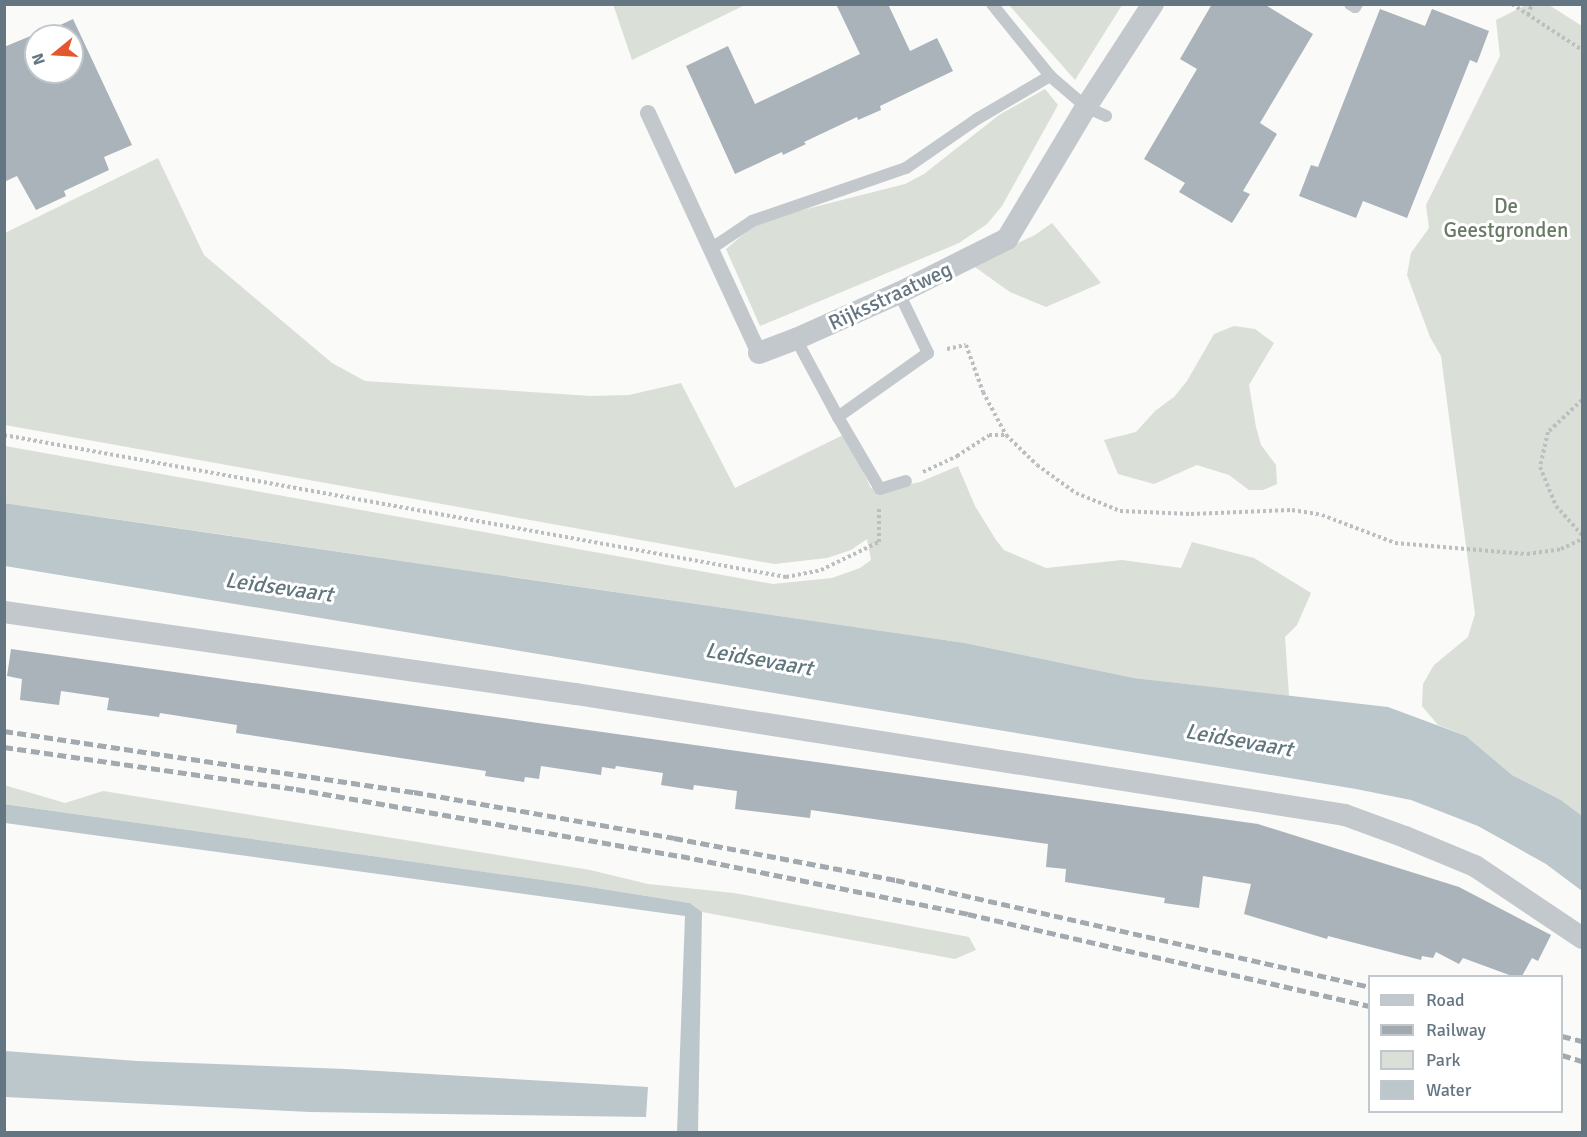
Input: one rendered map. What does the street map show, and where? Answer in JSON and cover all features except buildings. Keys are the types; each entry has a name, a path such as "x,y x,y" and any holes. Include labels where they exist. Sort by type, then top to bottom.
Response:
{"street":[{"name":"Rijksstraatweg","path":"648,113 759,353 899,293 1007,239 1086,107 1154,4"},
{"path":"4,612 576,694 1345,815 1475,866 1582,938"}],"lane":[{"path":"992,4 1050,76 1086,107 1106,116"},
{"path":"1350,4 1355,8 1357,4"},
{"path":"712,248 752,221 906,168 977,119 1050,76"},
{"path":"838,417 928,353 899,293"},
{"path":"796,339 880,489 906,481"}],"path":[{"path":"1512,4 1582,50"},
{"path":"1528,15 1532,4"},
{"path":"928,353 966,345 983,392 1006,435 1037,465 1076,493 1120,512 1191,514 1292,510 1322,515 1395,543 1527,554 1561,549 1582,537 1556,506 1540,467 1548,432 1582,400"},
{"path":"4,435 786,577 821,570 879,542 880,489"},
{"path":"906,481 957,456 989,435 1006,435"}],"green space":[{"path":"613,4 745,4 745,5 632,60"},
{"path":"1009,5 1122,5 1075,80"},
{"name":"De Geestgronden","path":"1526,5 1549,5 1582,26 1582,816 1561,800 1512,775 1466,736 1438,725 1422,706 1423,684 1434,665 1468,637 1475,614 1441,356 1430,337 1407,275 1411,253 1429,228 1426,205 1500,56 1496,20"},
{"path":"1045,89 1058,105 1002,206 987,224 959,243 760,326 726,249 759,221 905,184 924,174 999,115"},
{"path":"158,158 204,255 332,363 365,381 591,396 629,395 681,383 735,488 845,434 871,488 882,490 920,482 958,466 975,506 1004,550 1046,568 1122,560 1181,568 1192,542 1254,558 1311,593 1297,625 1285,637 1289,696 1134,678 965,643 5,503 5,446 773,584 832,578 860,568 871,560 867,539 851,550 827,558 774,564 5,425 5,233"},
{"path":"1052,223 1101,283 1046,307 1010,292 972,265 1035,235"},
{"path":"1234,326 1255,329 1274,343 1249,385 1261,445 1276,465 1277,484 1263,490 1249,490 1229,475 1197,465 1154,484 1118,474 1104,440 1136,432 1155,411 1174,397 1187,381 1214,334"},
{"path":"4,785 65,803 103,791 590,870 648,884 734,893 969,937 976,950 955,959 702,912 690,903 5,804"}],"water":[{"name":"Leidsevaart","path":"4,503 965,643 1134,678 1388,707 1466,736 1512,775 1561,800 1582,816 1582,891 1546,864 1478,826 1411,800 1356,789 5,566"},
{"path":"4,804 578,885 690,903 702,912 698,1132 677,1132 685,916 5,823"},
{"path":"5,1051 137,1061 345,1069 648,1087 646,1117 310,1112 5,1097"}],"railway":[{"path":"4,731 414,792 674,838 896,880 1368,987"},
{"path":"4,747 296,789 681,856 968,914 1368,1006"},
{"path":"1563,1036 1582,1041"},
{"path":"1563,1055 1582,1061"}]}
